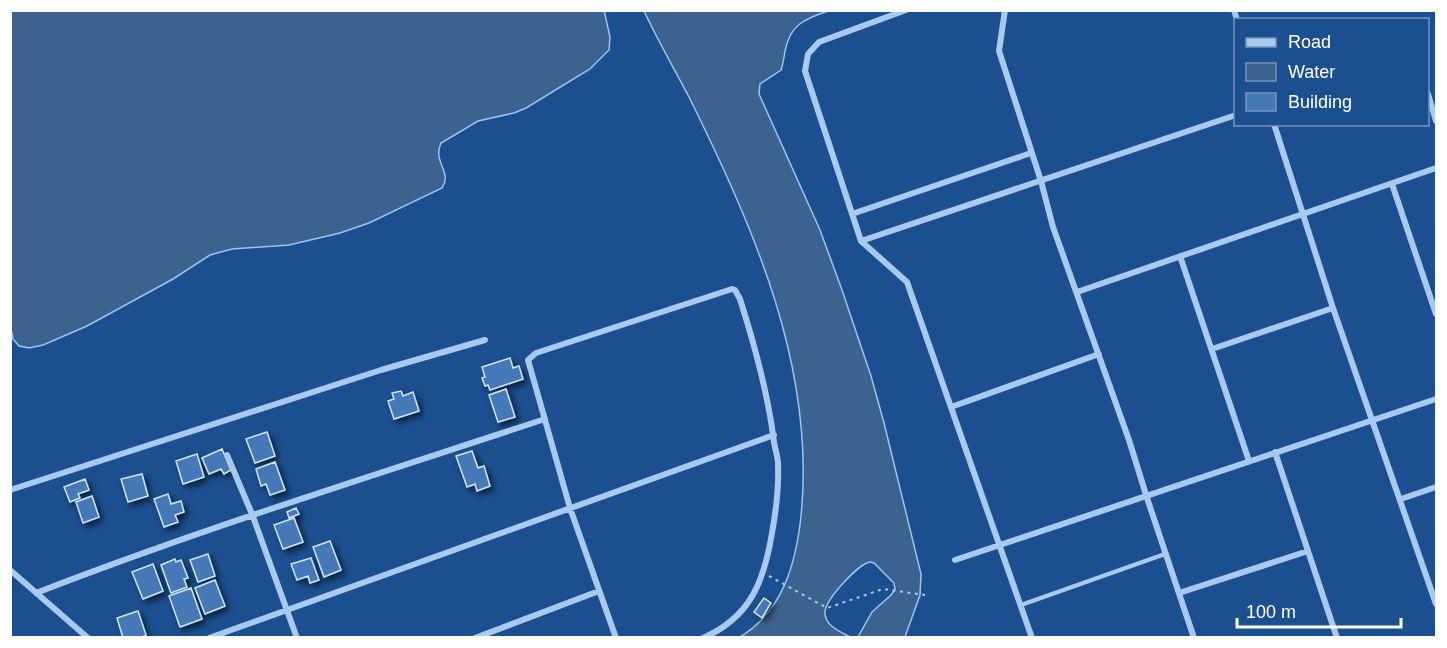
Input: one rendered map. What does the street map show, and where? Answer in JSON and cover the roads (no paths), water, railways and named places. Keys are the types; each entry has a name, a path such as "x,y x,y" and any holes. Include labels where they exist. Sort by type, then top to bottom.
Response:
{"street":[{"path":"906,10 819,42 808,54 805,71 861,241 907,282 1032,638"},
{"path":"1005,10 999,51 1041,181 1053,227 1129,440 1194,638"},
{"path":"1429,97 1437,122"},
{"path":"861,241 1234,116"},
{"path":"1275,126 1333,308 1437,604"},
{"path":"852,214 1031,153"},
{"path":"1077,292 1437,168"},
{"path":"1392,184 1437,314"},
{"path":"1180,256 1248,461"},
{"path":"616,638 570,508 528,365 530,357 732,289 740,299 764,380 778,463 776,508 764,573 753,596 742,612 723,628 703,638"},
{"path":"1212,349 1333,308"},
{"path":"10,490 381,370 484,340"},
{"path":"951,406 1099,354"},
{"path":"955,560 1437,399"},
{"path":"36,593 144,551 252,514 545,419"},
{"path":"209,638 774,435"},
{"path":"1275,452 1337,638"},
{"path":"227,455 252,514 297,638"},
{"path":"1401,499 1437,487"},
{"path":"1179,593 1308,551"},
{"path":"10,570 88,638"},
{"path":"475,638 599,591"}],"lane":[{"path":"1021,605 1165,554"}],"water":[{"path":"604,10 610,37 609,50 590,69 526,108 478,121 441,143 439,156 445,177 442,188 369,223 340,233 289,245 232,249 210,255 173,279 87,326 43,345 29,348 19,346 13,339 10,325 11,11"},
{"path":"644,11 828,11 805,20 794,29 787,42 781,70 760,84 759,94 820,230 871,376 884,423 921,574 920,595 905,637 858,637 872,612 895,589 894,583 874,563 870,562 850,576 826,607 828,622 850,637 740,637 767,614 777,600 791,568 801,516 803,461 799,407 789,353 775,301 757,249 714,148"}]}
